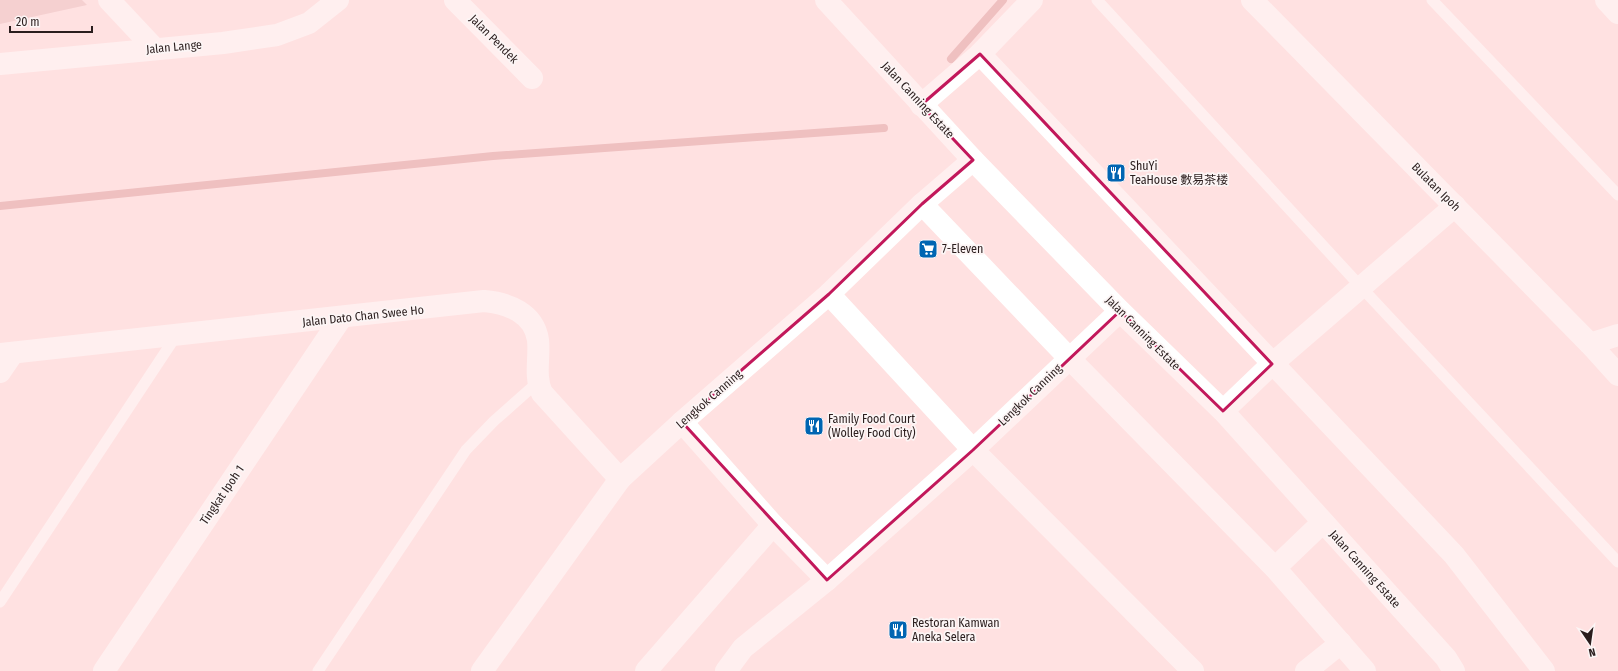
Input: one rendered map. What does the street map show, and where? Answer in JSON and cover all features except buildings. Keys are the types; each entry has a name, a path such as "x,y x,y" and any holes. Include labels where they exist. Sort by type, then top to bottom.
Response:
{"street":[{"path":"109,0 155,49"},
{"name":"Jalan Lange","path":"0,64 223,44 277,35 309,24 338,0"},
{"name":"Jalan Pendek","path":"455,0 532,78"},
{"name":"Jalan Canning Estate","path":"826,0 973,160 1120,311 1223,411 1446,658 1454,671"},
{"path":"921,105 980,54 1032,0"},
{"name":"Bulatan Ipoh","path":"1252,0 1590,344 1618,375"},
{"path":"1606,0 1618,13"},
{"path":"980,54 1454,555 1544,671"},
{"name":"Lengkok Canning","path":"482,671 620,479 682,422 829,294 922,204 973,160"},
{"path":"922,204 1069,358 1275,568 1365,671"},
{"path":"1223,411 1272,364 1455,206"},
{"path":"829,294 973,450 1193,671"},
{"name":"Jalan Dato Chan Swee Ho","path":"7,353 176,336 484,301 499,303 516,308 529,320 538,340 538,382 546,398 620,479"},
{"name":"Lengkok Canning","path":"726,671 744,648 827,580 973,450 1120,311"},
{"name":"Tingkat Ipoh 1","path":"104,671 341,318"},
{"path":"1590,344 1618,334"},
{"path":"0,372 7,353"},
{"path":"682,422 773,525 827,580"},
{"path":"1275,568 1323,522"},
{"path":"646,671 773,525"},
{"path":"1306,671 1341,643"}],"lane":[{"path":"1097,0 1361,287 1618,562"},
{"path":"1432,0 1618,195"},
{"path":"0,602 176,336"},
{"path":"318,671 466,450 494,421 538,382"}],"highlighted area":[{"path":"980,54 1272,364 1223,411 1120,311 973,450 827,580 682,422 829,294 922,204 973,160 921,105"}],"shaded area":[{"path":"0,0 82,0 87,5 0,24"}],"waterway":[{"path":"951,59 1003,0"},
{"path":"0,206 493,156 884,128"}],"place":[{"name":"ShuYi TeaHouse 數易茶楼","path":"1116,173"},
{"name":"7-Eleven","path":"928,249"},
{"name":"Family Food Court (Wolley Food City)","path":"814,426"},
{"name":"Restoran Kamwan Aneka Selera","path":"898,630"}]}
